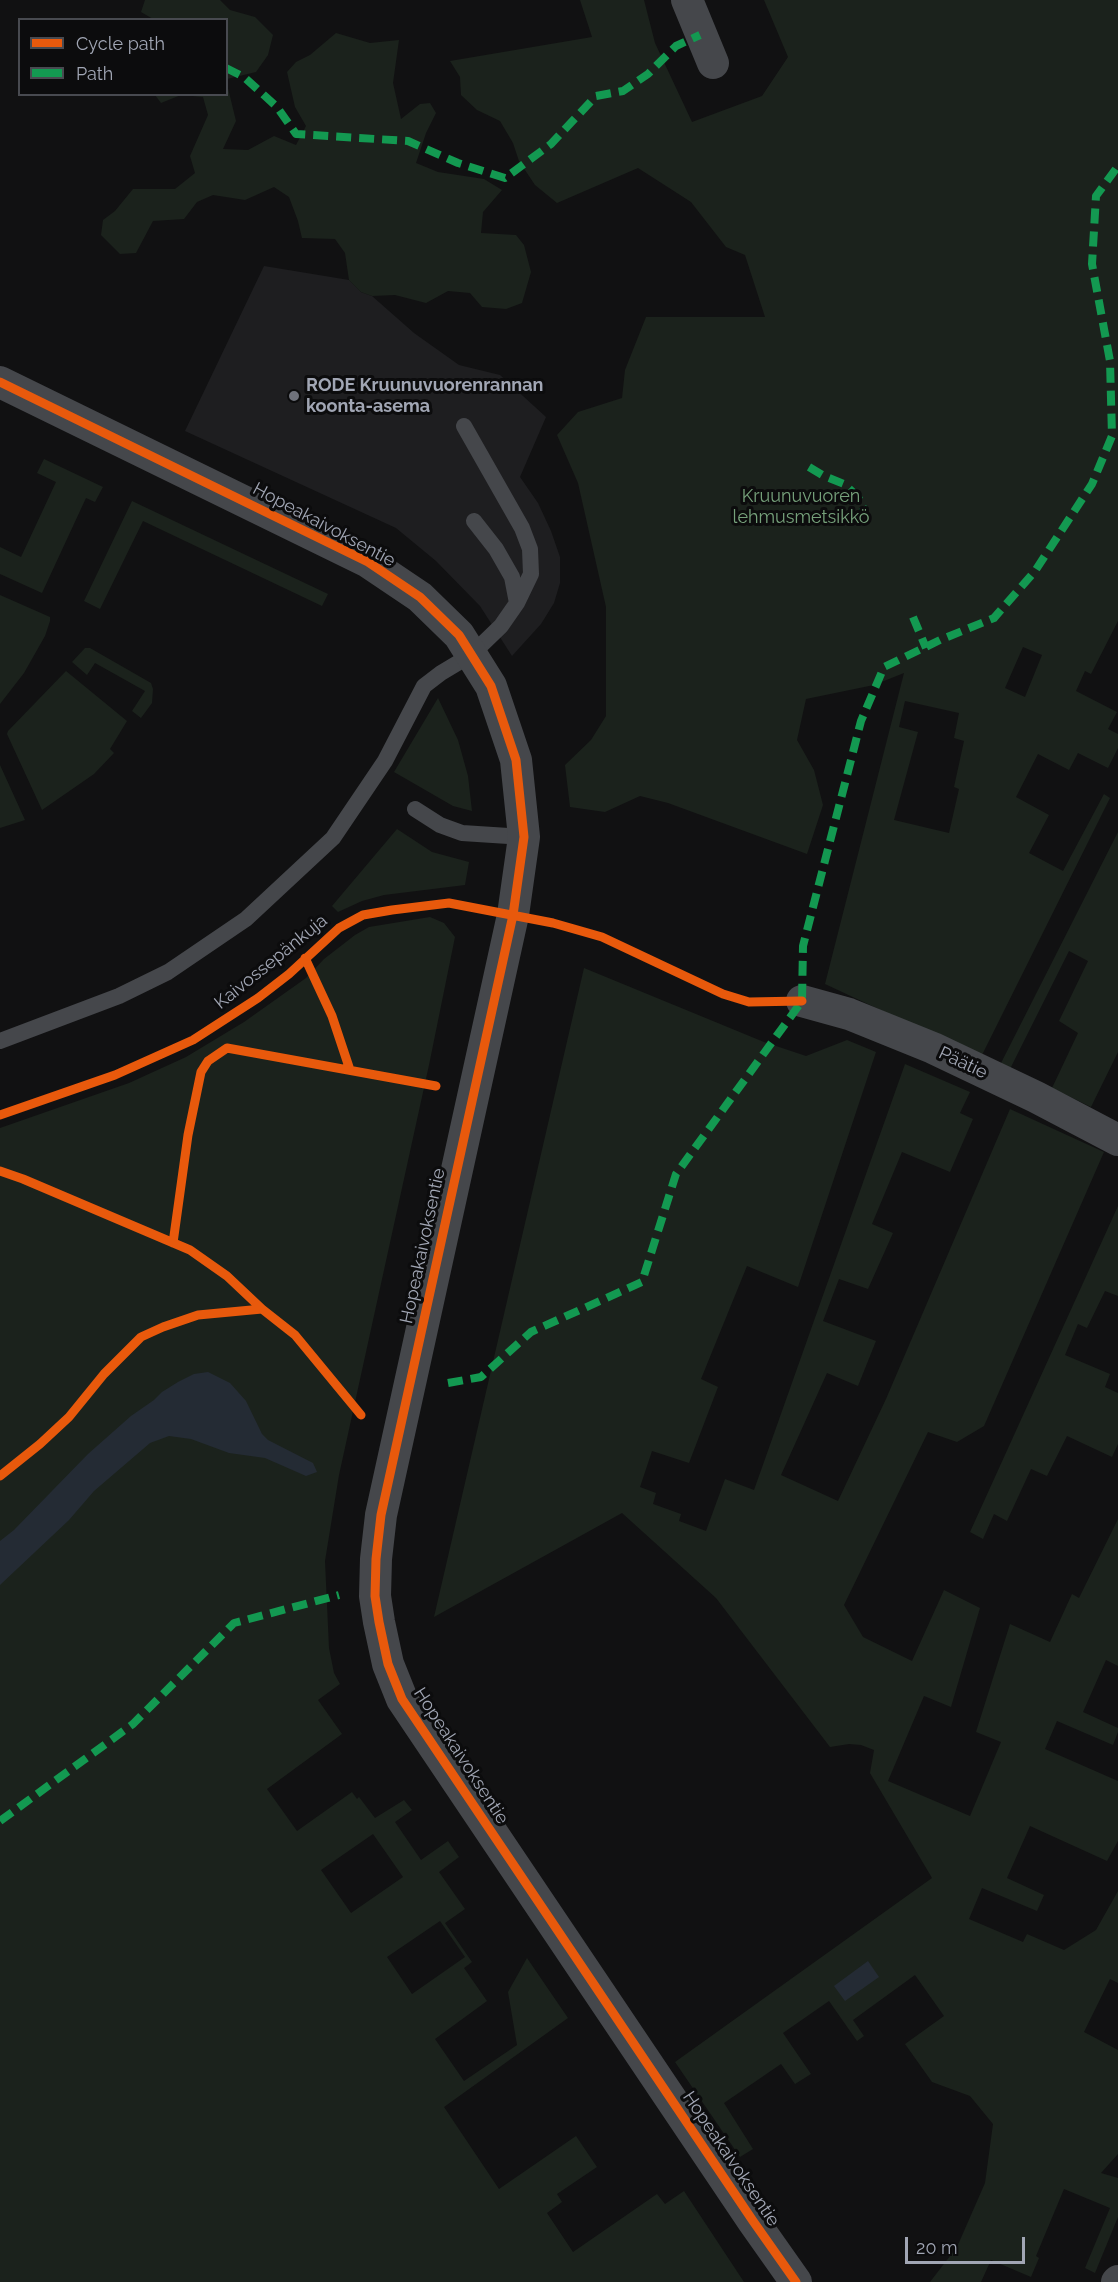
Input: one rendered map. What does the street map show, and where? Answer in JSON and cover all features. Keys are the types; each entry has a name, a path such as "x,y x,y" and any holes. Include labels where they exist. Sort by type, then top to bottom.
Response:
{"street":[{"path":"687,0 713,63"},
{"name":"Hopeakaivoksentie","path":"0,382 368,562 420,597 459,635 491,687 516,760 524,837 513,915 381,1515 375,1596 379,1622 388,1664 402,1700 746,2212 796,2282"},
{"name":"Päätie","path":"802,1001 849,1014 933,1048 1036,1097 1118,1140"}],"lane":[{"path":"0,1041 119,996 168,972 246,919 333,838 385,760 424,686 471,655 501,626 517,603 531,574 530,549 522,528 464,426"},
{"path":"474,521 496,549 513,577 517,603"},
{"path":"415,809 440,825 462,832 524,837"}],"shaded area":[{"path":"264,266 349,280 361,292 372,296 414,333 459,365 500,375 546,417 520,477 538,503 551,531 560,557 560,583 554,603 541,624 512,656 480,606 436,561 396,528 185,431"},
{"path":"208,1372 230,1383 246,1401 262,1434 268,1440 313,1463 317,1472 306,1476 265,1458 229,1453 191,1439 169,1436 150,1443 94,1491 69,1520 0,1585 0,1541 14,1530 88,1454 131,1416 178,1382 194,1374"},
{"path":"868,1961 879,1977 845,2001 834,1986"}],"green space":[{"path":"145,0 220,0 230,10 255,17 273,35 268,55 256,72 228,79 228,18 151,18 141,12"},
{"name":"Kruunuvuoren lehmusmetsikkö","path":"580,0 644,0 655,43 692,122 762,96 788,57 764,0 1118,0 1118,621 1091,674 1085,671 1076,691 1117,712 1108,729 1118,734 1118,748 1108,768 1078,753 1069,770 1038,754 1016,797 1049,815 1029,853 1063,871 1104,794 1110,798 981,1057 825,984 904,673 874,685 806,699 797,740 814,770 823,805 807,854 668,803 640,796 605,812 570,807 565,765 591,740 606,716 606,607 578,483 557,435 578,412 622,398 625,370 646,317 765,317 745,255 726,247 691,202 638,168 557,203 535,185 519,161 513,143 500,121 477,110 461,95 460,77 450,61 592,37","holes":["1023,647 1042,655 1025,697 1005,688","905,701 959,713 954,738 964,741 954,787 959,789 949,833 894,820 918,732 899,727"]},
{"path":"336,33 370,43 399,40 393,83 401,119 420,104 430,103 436,113 426,133 416,163 438,172 484,179 502,190 483,212 481,233 516,235 524,245 531,272 522,303 506,309 482,307 470,293 448,291 426,303 395,295 372,296 361,292 349,280 345,253 335,239 302,238 289,197 274,187 245,200 213,195 197,202 184,219 153,221 136,253 120,254 101,235 103,220 115,211 133,189 175,189 195,173 190,156 208,115 203,97 192,96 228,96 228,88 236,121 223,149 248,150 274,136 296,145 306,126 295,107 287,72 296,62 310,55"},
{"path":"156,96 178,96 161,103"},
{"path":"44,459 103,487 95,502 86,498 42,593 0,574 0,547 21,557 56,482 37,473"},
{"path":"132,501 328,594 322,606 143,521 100,609 84,601"},
{"path":"0,595 50,617 50,621 45,636 24,673 0,704"},
{"path":"85,648 90,648 151,683 152,703 141,718 132,711 145,691 95,663 87,675 72,662"},
{"path":"66,671 127,721 110,749 114,753 94,774 42,810 7,734"},
{"path":"438,698 458,740 468,776 472,811 453,806 394,772"},
{"path":"0,765 25,820 0,828"},
{"path":"397,829 432,852 469,862 465,885 384,895 362,901 338,912 332,906"},
{"path":"1118,832 1118,1052 1091,1107 1052,1088 1078,1033 1059,1021 1088,961 1069,951 1010,1069 1000,1065"},
{"path":"430,917 444,923 455,937 339,1475 325,1561 329,1648 334,1673 340,1684 318,1700 342,1734 267,1789 297,1831 352,1792 357,1799 359,1797 375,1818 404,1800 412,1810 395,1822 421,1860 448,1841 459,1857 439,1872 465,1909 445,1923 472,1962 464,1968 487,2001 435,2039 464,2081 517,2045 508,1992 527,1958 568,2018 444,2107 499,2189 576,2136 597,2167 557,2194 562,2202 547,2213 573,2252 657,2194 665,2204 684,2191 744,2282 0,2282 0,1128 129,1083 186,1057 244,1022 306,978 324,959 369,927","holes":["373,1834 403,1877 351,1913 321,1870","440,1921 465,1957 412,1994 387,1957"]},
{"path":"584,968 764,1042 806,1056 847,1040 876,1052 798,1287 747,1266 701,1379 718,1387 689,1463 652,1451 640,1487 656,1493 653,1504 681,1514 679,1521 706,1531 725,1479 754,1490 905,1064 970,1092 960,1113 973,1119 950,1172 902,1152 872,1224 893,1233 868,1289 839,1279 823,1321 876,1341 858,1386 827,1373 781,1475 838,1501 886,1399 1010,1109 1104,1152 984,1426 957,1442 928,1432 844,1605 863,1637 912,1661 944,1590 980,1608 951,1707 924,1696 888,1781 970,1816 1001,1742 976,1732 1010,1624 1050,1642 1072,1594 1079,1598 1118,1519 1118,1666 1106,1660 1083,1712 1118,1728 1118,1732 1113,1745 1057,1721 1045,1749 1118,1781 1118,1841 1107,1861 1030,1826 1007,1878 1044,1895 1037,1911 982,1888 969,1919 1023,1942 1027,1934 1064,1950 1096,1930 1118,1891 1118,1983 1110,1979 1084,2032 1118,2050 1118,2154 1101,2173 1118,2178 1118,2217 1095,2273 1085,2268 1110,2208 1064,2189 1036,2256 1039,2258 1031,2277 991,2260 981,2282 930,2282 957,2247 985,2183 993,2124 970,2096 932,2082 905,2044 944,2016 915,1975 853,2020 864,2036 857,2041 829,2001 783,2033 811,2074 795,2084 781,2064 724,2103 753,2149 740,2157 675,2062 932,1878 870,1773 874,1750 861,1745 849,1744 830,1747 716,1598 622,1513 434,1617"},
{"path":"1118,1206 1118,1296 1105,1291 1087,1328 1078,1324 1065,1355 1110,1374 1105,1387 1118,1393 1118,1444 1112,1457 1067,1436 1047,1476 1031,1469 1007,1521 994,1514 983,1539 970,1532"}],"marked path":[{"path":"228,69 244,77 277,107 296,134 408,141 458,163 505,178 551,144 596,96 623,91 648,74 676,46 700,35"},
{"path":"448,1383 481,1377 531,1332 642,1282 676,1174 802,1001 803,946 861,721 884,667 940,640 994,618 1035,571 1092,484 1112,436 1110,361 1092,264 1096,196 1118,166"},
{"path":"809,467 844,484 858,497 864,510"},
{"path":"913,617 926,648"},
{"path":"0,1821 133,1724 234,1623 339,1595"}],"cycle path":[{"path":"0,382 368,562 420,597 459,635 491,686 516,760 524,837 513,915 381,1515 375,1596 379,1622 388,1664 402,1699 796,2282"},
{"name":"Kaivossepänkuja","path":"0,1115 115,1075 193,1040 258,998 289,974 339,928 363,915 392,910 449,903 553,923 602,937 723,994 749,1002 802,1001"},
{"name":"Kaivossepänkuja","path":"305,958 332,1016 350,1070"},
{"path":"173,1243 188,1135 201,1072 208,1061 227,1048 436,1086"},
{"path":"0,1171 190,1250 227,1276 262,1309"},
{"path":"0,1476 69,1417 104,1374 141,1337 198,1315 262,1309 295,1335 361,1415"}],"place":[{"name":"RODE Kruunuvuorenrannan koonta-asema","path":"294,396"}]}
